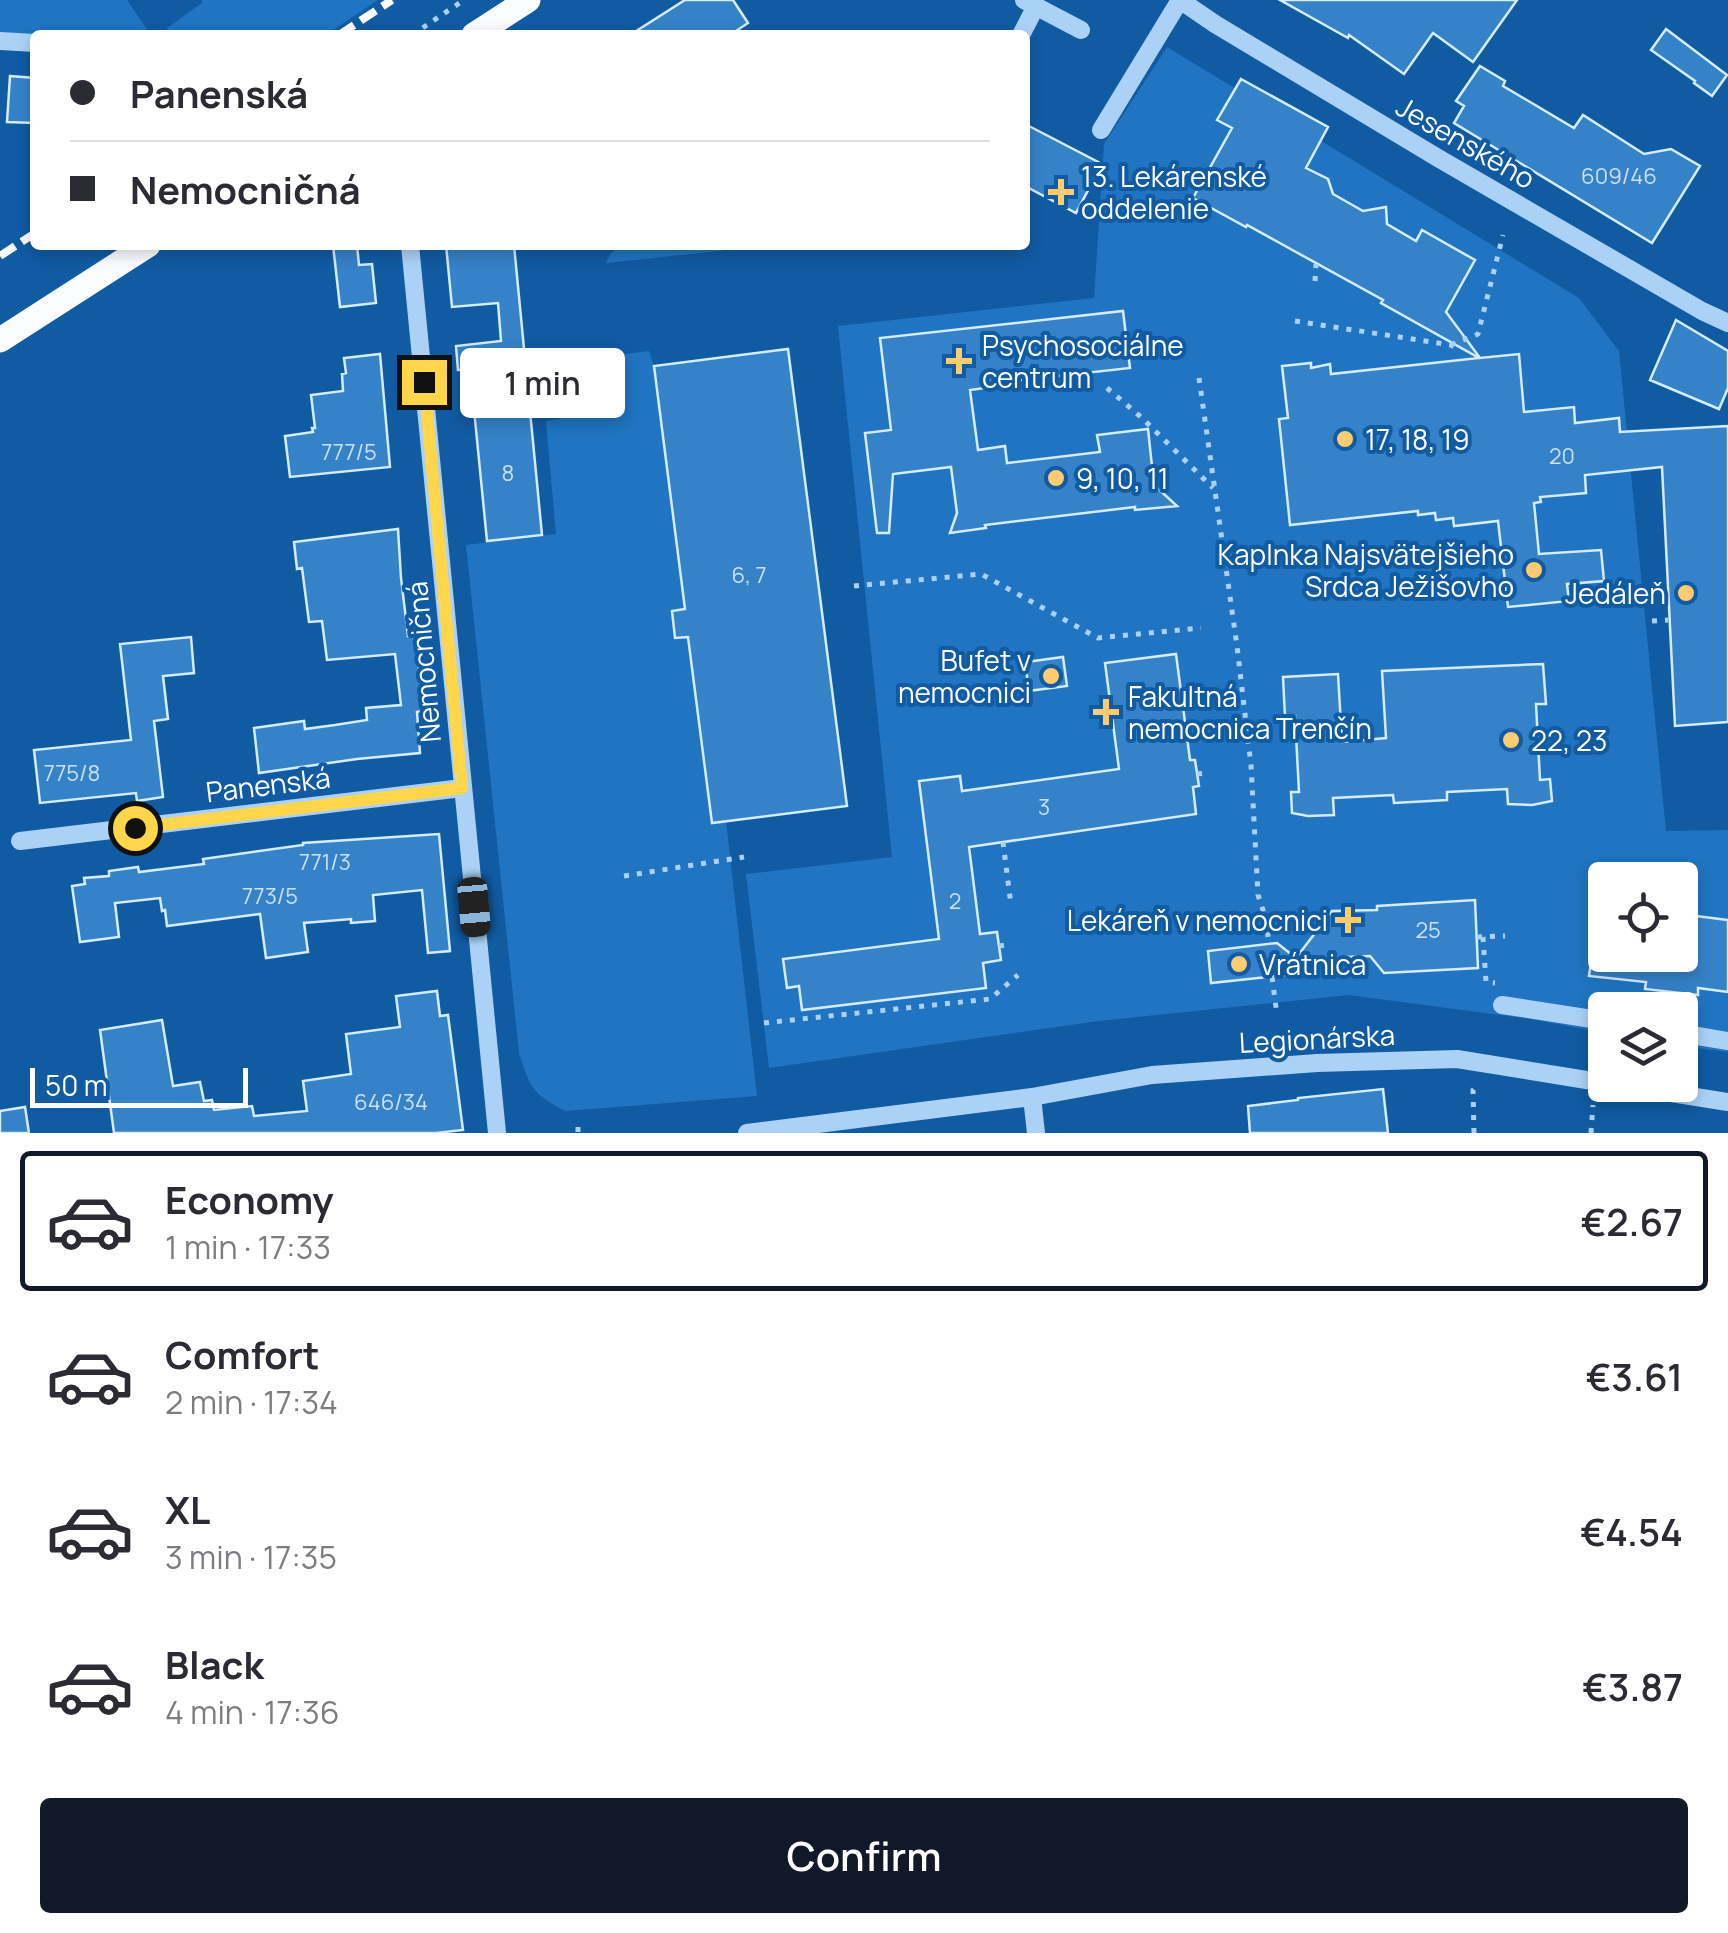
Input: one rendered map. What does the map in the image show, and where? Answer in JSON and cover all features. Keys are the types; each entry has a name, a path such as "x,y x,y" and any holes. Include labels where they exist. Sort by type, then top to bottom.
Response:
{"main road":[{"path":"482,30 528,0"},
{"path":"0,340 140,250"}],"street":[{"path":"1101,130 1180,0"},
{"name":"Jesenského","path":"1180,0 1438,158 1702,311 1728,322"},
{"path":"1022,30 1030,3 1082,30"},
{"path":"0,41 30,43"},
{"name":"Nemocničná","path":"410,250 497,1133"},
{"name":"Panenská","path":"20,841 462,788"},
{"path":"1502,1005 1588,1018"},
{"path":"1698,1036 1728,1041"},
{"name":"Legionárska","path":"746,1133 1032,1097 1152,1075 1317,1063 1457,1059 1588,1079"},
{"path":"1032,1097 1036,1133"},
{"path":"1698,1097 1728,1102"}],"path":[{"path":"419,30 464,0"},
{"path":"1295,321 1454,347 1478,334 1503,235"},
{"path":"1315,281 1316,264"},
{"path":"1199,378 1251,765 1258,895 1269,944"},
{"path":"1107,388 1216,490"},
{"path":"854,586 981,574 1098,638 1201,628"},
{"path":"1652,621 1668,620"},
{"path":"1182,700 1198,698"},
{"path":"1197,774 1208,773"},
{"path":"1003,842 1011,904"},
{"path":"624,876 744,858"},
{"path":"1486,982 1480,937 1505,936"},
{"path":"764,1023 990,999 1018,976"},
{"path":"1272,977 1277,1015"},
{"path":"1474,1090 1474,1133"},
{"path":"1591,1133 1593,1105"}],"shaded area":[{"path":"0,0 127,0 148,30 30,30 30,35 0,35"},
{"path":"378,0 333,30 168,30 202,3"},
{"path":"1167,47 1579,298 1619,351 1666,831 1728,830 1728,1052 1698,1048 1698,992 1588,992 1588,1030 1349,995 1099,1021 769,1068 746,874 892,857 838,326 1094,298 1104,144"},
{"path":"616,250 728,250 606,263"},
{"path":"649,351 685,609 675,638 688,637 713,823 726,821 757,1096 565,1111 534,1089 519,1053 466,545 556,534 546,421 560,419 567,367 583,359"}],"building":[{"path":"685,0 733,0 748,23 738,30 638,30"},
{"path":"1280,0 1517,0 1473,62 1433,33 1404,74 1349,35 1348,38"},
{"path":"1666,29 1727,75 1712,96 1651,50"},
{"path":"1480,66 1505,81 1503,86 1574,128 1583,115 1644,154 1671,149 1700,166 1652,243 1454,123 1464,106 1456,101"},
{"path":"10,76 30,78 30,123 7,122"},
{"path":"1241,79 1328,127 1306,168 1328,179 1333,194 1363,211 1386,207 1387,224 1416,241 1422,230 1475,260 1446,312 1480,358 1519,354 1524,412 1574,407 1575,423 1619,418 1620,432 1728,426 1728,722 1675,726 1662,467 1585,475 1586,493 1540,497 1541,502 1534,503 1539,554 1601,550 1604,581 1567,584 1569,601 1508,607 1498,521 1454,526 1453,518 1436,520 1435,513 1418,515 1418,511 1290,525 1279,419 1288,418 1282,366 1311,363 1311,368 1330,364 1331,374 1479,358 1381,303 1383,300 1193,198 1232,128 1217,120"},
{"path":"1030,127 1102,164 1076,213 1030,189"},
{"path":"334,250 358,250 359,265 372,264 376,303 340,307"},
{"path":"446,250 514,250 542,535 487,541 470,369 458,370 456,346 501,341 498,303 452,307"},
{"path":"1123,311 1130,368 970,390 978,450 1005,446 1007,463 1100,452 1097,435 1148,429 1154,485 1177,506 1135,507 985,525 986,528 950,533 957,513 951,467 893,474 889,533 877,533 865,433 891,430 880,338"},
{"path":"1676,320 1728,351 1728,388 1719,409 1650,380"},
{"path":"788,349 847,806 712,823 688,637 675,638 672,611 685,609 654,366"},
{"path":"380,354 390,467 290,477 285,436 313,432 311,395 343,391 344,358"},
{"path":"398,529 408,636 415,635 427,710 417,712 420,753 259,773 254,728 304,721 305,729 367,720 366,708 401,705 395,654 327,660 322,621 309,622 302,568 297,569 294,542"},
{"path":"191,637 194,673 163,676 168,719 154,721 163,797 137,801 136,793 40,803 34,750 131,740 120,644"},
{"path":"1176,654 1190,760 1195,760 1199,786 1193,787 1196,814 969,847 980,934 997,932 1001,960 983,963 986,988 802,1010 799,986 787,988 783,959 939,939 919,781 960,776 962,791 1119,769 1105,663"},
{"name":"Bufet v nemocnici","path":"1063,657 1067,686 1028,691 1026,662"},
{"name":"22, 23","path":"1543,664 1546,704 1536,704 1540,780 1550,779 1552,801 1508,804 1507,789 1447,792 1447,800 1394,803 1393,795 1333,798 1334,815 1292,813 1291,792 1299,792 1295,716 1285,717 1283,677 1338,674 1342,742 1386,738 1382,671"},
{"path":"439,834 450,951 428,953 422,890 373,895 375,921 304,923 308,952 266,958 260,914 167,926 160,898 115,903 119,937 80,942 72,886 85,884 84,878 109,876 109,871 138,867 139,872 204,864 203,859 303,843"},
{"path":"1475,900 1478,968 1384,973 1370,956 1297,959 1313,972 1211,983 1208,951 1277,943 1296,958 1332,911"},
{"path":"1698,916 1728,920 1728,992 1645,989 1646,982 1589,976 1590,972 1698,972"},
{"path":"437,991 440,1016 448,1015 463,1130 114,1133 100,1030 162,1020 173,1086 200,1082 204,1101 212,1100 214,1110 252,1106 254,1116 307,1111 303,1081 351,1074 346,1034 400,1027 396,996"},
{"path":"1383,1089 1388,1133 1250,1133 1248,1106"},
{"path":"25,1107 29,1133 0,1133 0,1111"}],"railway":[{"path":"347,30 392,0"},
{"path":"0,256 30,236"}],"place":[{"name":"13. Lekárenské oddelenie","path":"1061,192"},
{"name":"Psychosociálne centrum","path":"959,361"},
{"name":"17, 18, 19","path":"1345,439"},
{"name":"9, 10, 11","path":"1056,478"},
{"name":"Kaplnka Najsvätejšieho Srdca Ježišovho","path":"1534,570"},
{"name":"Jedáleň","path":"1686,593"},
{"name":"Bufet v nemocnici","path":"1051,676"},
{"name":"Fakultná nemocnica Trenčín","path":"1106,712"},
{"name":"22, 23","path":"1511,740"},
{"name":"Lekáreň v nemocnici","path":"1348,920"},
{"name":"Vrátnica","path":"1239,964"}],"route":[{"path":"135,828 462,788 424,382"}]}
